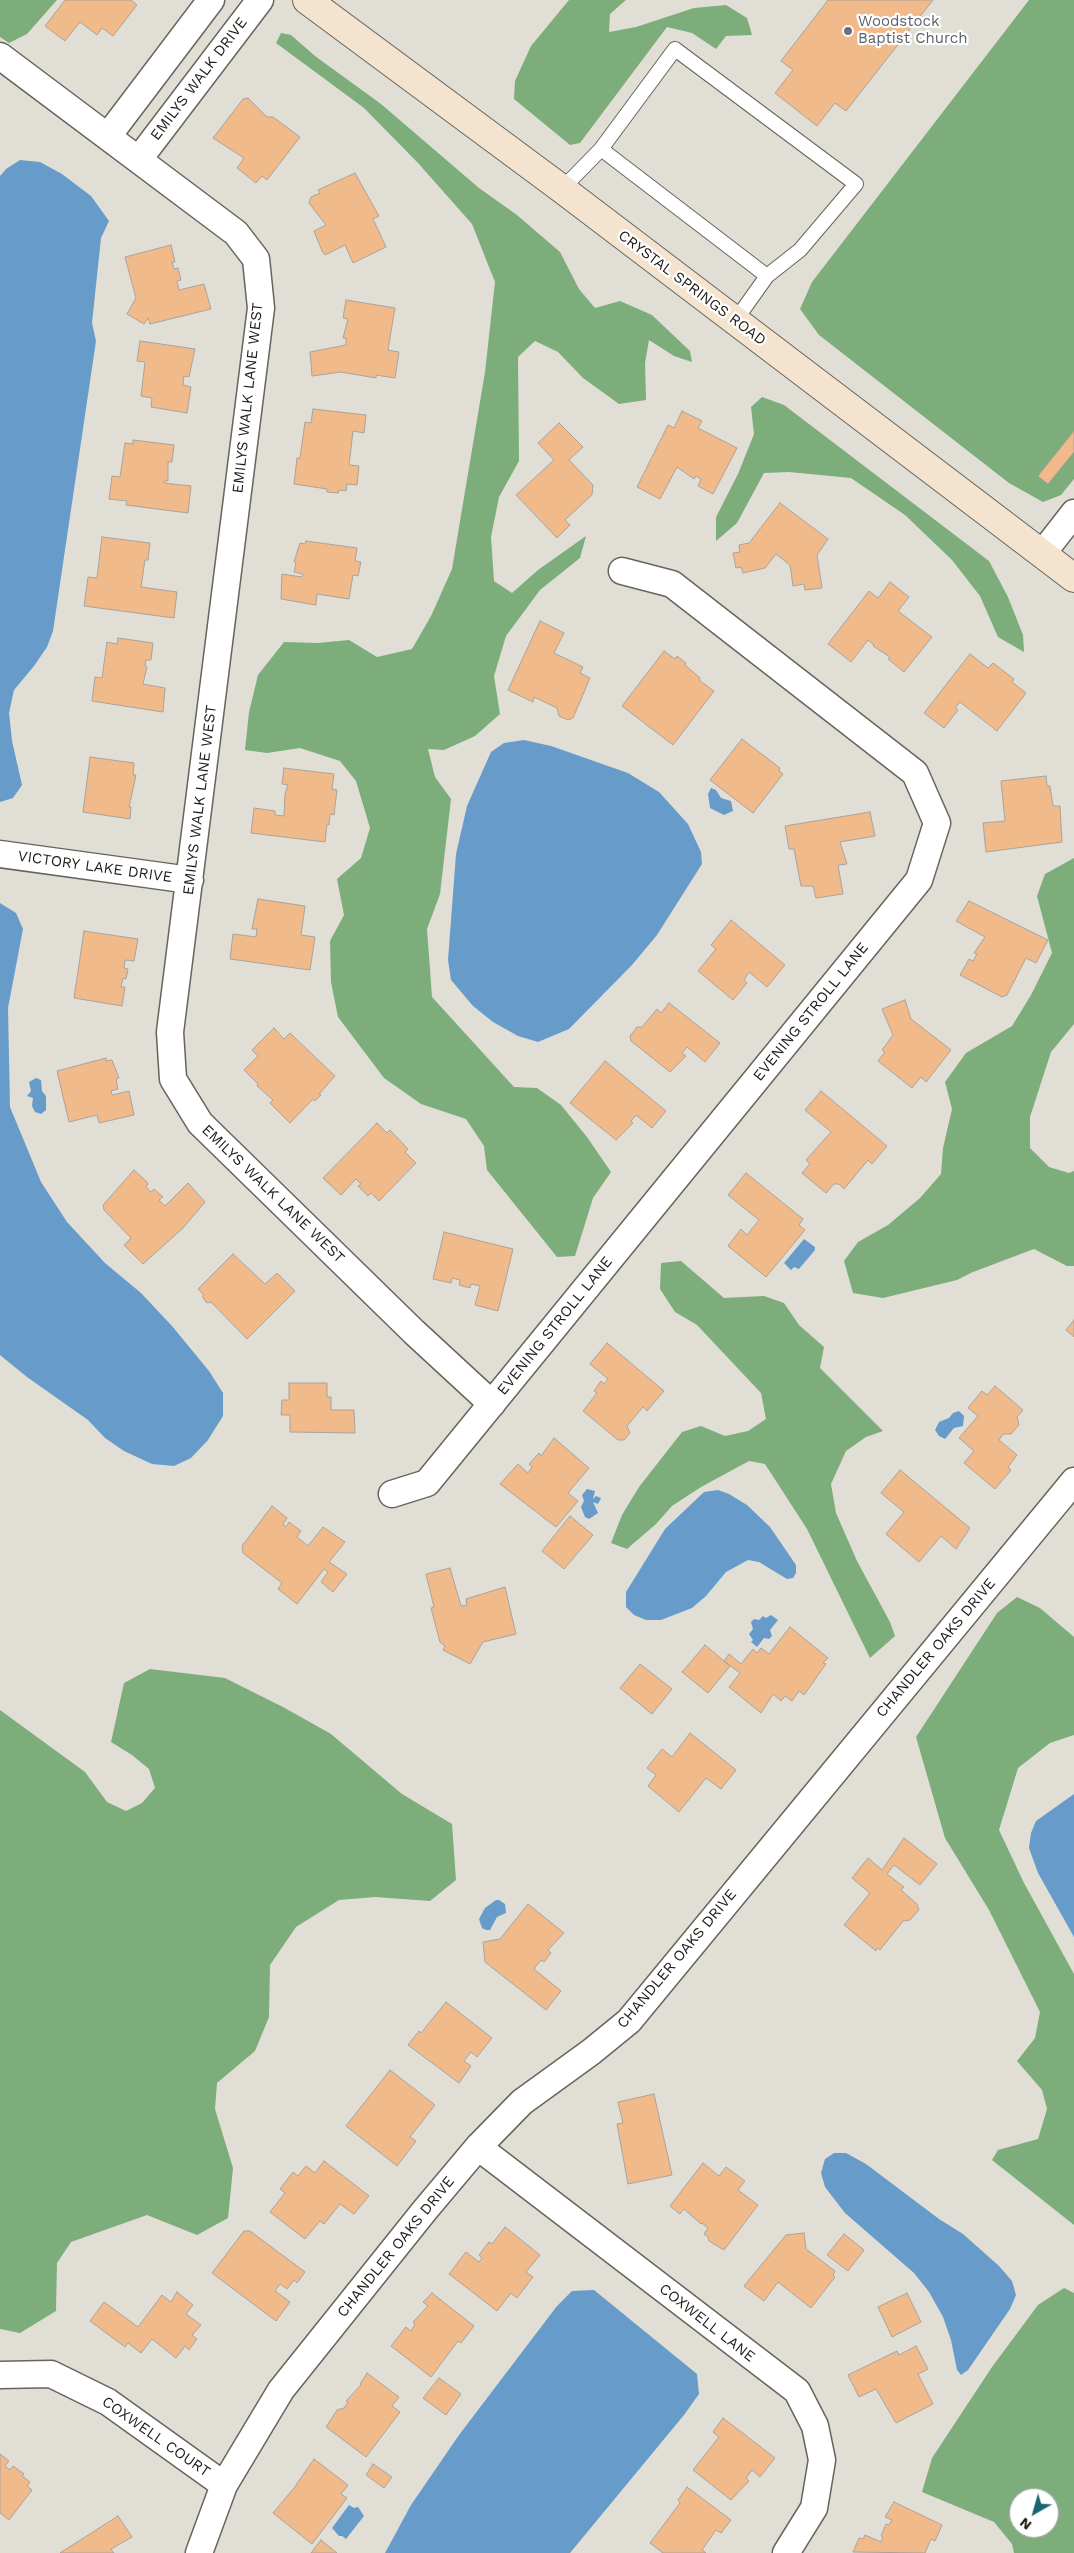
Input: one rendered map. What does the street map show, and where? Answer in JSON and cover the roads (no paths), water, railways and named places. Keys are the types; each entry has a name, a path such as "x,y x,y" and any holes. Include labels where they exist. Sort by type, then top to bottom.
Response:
{"street":[{"path":"108,136 212,0"},
{"name":"EMILYS WALK DRIVE","path":"139,159 260,0"},
{"name":"CRYSTAL SPRINGS ROAD","path":"307,0 562,189 1074,578"},
{"name":"EMILYS WALK LANE WEST","path":"0,56 236,233 256,258 261,308 170,1032 173,1079 200,1123 414,1332 492,1404"},
{"path":"1042,554 1074,514"},
{"name":"EVENING STROLL LANE","path":"392,1494 427,1483 919,880 937,823 915,773 672,584 622,571"},
{"name":"VICTORY LAKE DRIVE","path":"0,854 190,880"},
{"name":"CHANDLER OAKS DRIVE","path":"199,2553 224,2485 281,2390 478,2147 522,2102 629,2021 1074,1480"},
{"name":"COXWELL LANE","path":"478,2147 797,2391 815,2426 822,2460 814,2508 786,2553"},
{"name":"COXWELL COURT","path":"0,2375 51,2374 108,2402 224,2485"}],"lane":[{"path":"562,189 601,149 675,48 856,184 800,250 767,276 735,321"},
{"path":"601,149 767,276"}],"water":[{"path":"20,160 40,162 62,174 91,196 109,221 101,238 92,323 96,341 53,631 47,647 14,690 9,713 12,741 22,785 13,798 0,802 0,176 6,169"},
{"path":"524,740 551,746 628,773 659,792 688,824 701,852 702,864 657,935 632,965 569,1029 538,1042 518,1036 493,1022 473,1006 451,980 448,960 456,854 467,806 491,752 504,743"},
{"path":"711,788 716,790 721,798 731,801 733,811 724,815 710,808 708,794"},
{"path":"0,903 16,913 23,929 8,1008 10,1107 41,1182 67,1222 105,1263 141,1293 172,1326 209,1371 223,1393 223,1416 208,1440 191,1458 174,1466 152,1464 124,1451 105,1438 88,1420 27,1377 0,1355"},
{"path":"36,1078 41,1080 42,1091 46,1096 46,1110 41,1114 35,1112 32,1106 33,1098 27,1096 31,1091 29,1082"},
{"path":"804,1239 815,1247 815,1250 799,1269 794,1267 791,1270 784,1263"},
{"path":"959,1411 964,1416 963,1426 954,1428 945,1439 939,1436 935,1430 939,1422"},
{"path":"587,1489 595,1491 593,1499 596,1496 601,1498 598,1504 593,1502 598,1513 589,1519 585,1517 581,1507 584,1501 582,1495"},
{"path":"718,1490 729,1494 747,1505 770,1527 796,1565 796,1573 793,1578 787,1579 759,1562 748,1560 726,1572 706,1596 692,1608 661,1620 646,1620 634,1615 626,1607 626,1592 665,1529 704,1492"},
{"path":"771,1615 778,1620 770,1630 772,1636 769,1639 764,1638 757,1647 751,1642 753,1640 749,1634 753,1629 751,1622 754,1619 759,1620 763,1616 766,1618"},
{"path":"1074,1794 1074,1937 1038,1873 1029,1848 1031,1833 1036,1821"},
{"path":"496,1900 505,1904 506,1913 497,1917 490,1930 486,1930 482,1928 479,1919 485,1908"},
{"path":"834,2153 846,2153 866,2164 939,2219 963,2234 999,2266 1012,2281 1016,2295 1010,2309 968,2370 961,2375 957,2370 951,2340 943,2317 929,2292 914,2273 845,2213 825,2187 821,2173 825,2159"},
{"path":"594,2290 697,2374 699,2394 684,2415 570,2553 385,2553 411,2505 459,2435 557,2306 572,2291"},
{"path":"349,2505 354,2508 358,2507 364,2516 346,2539 339,2536 332,2528"}],"place":[{"name":"Woodstock Baptist Church","path":"848,31"}]}
